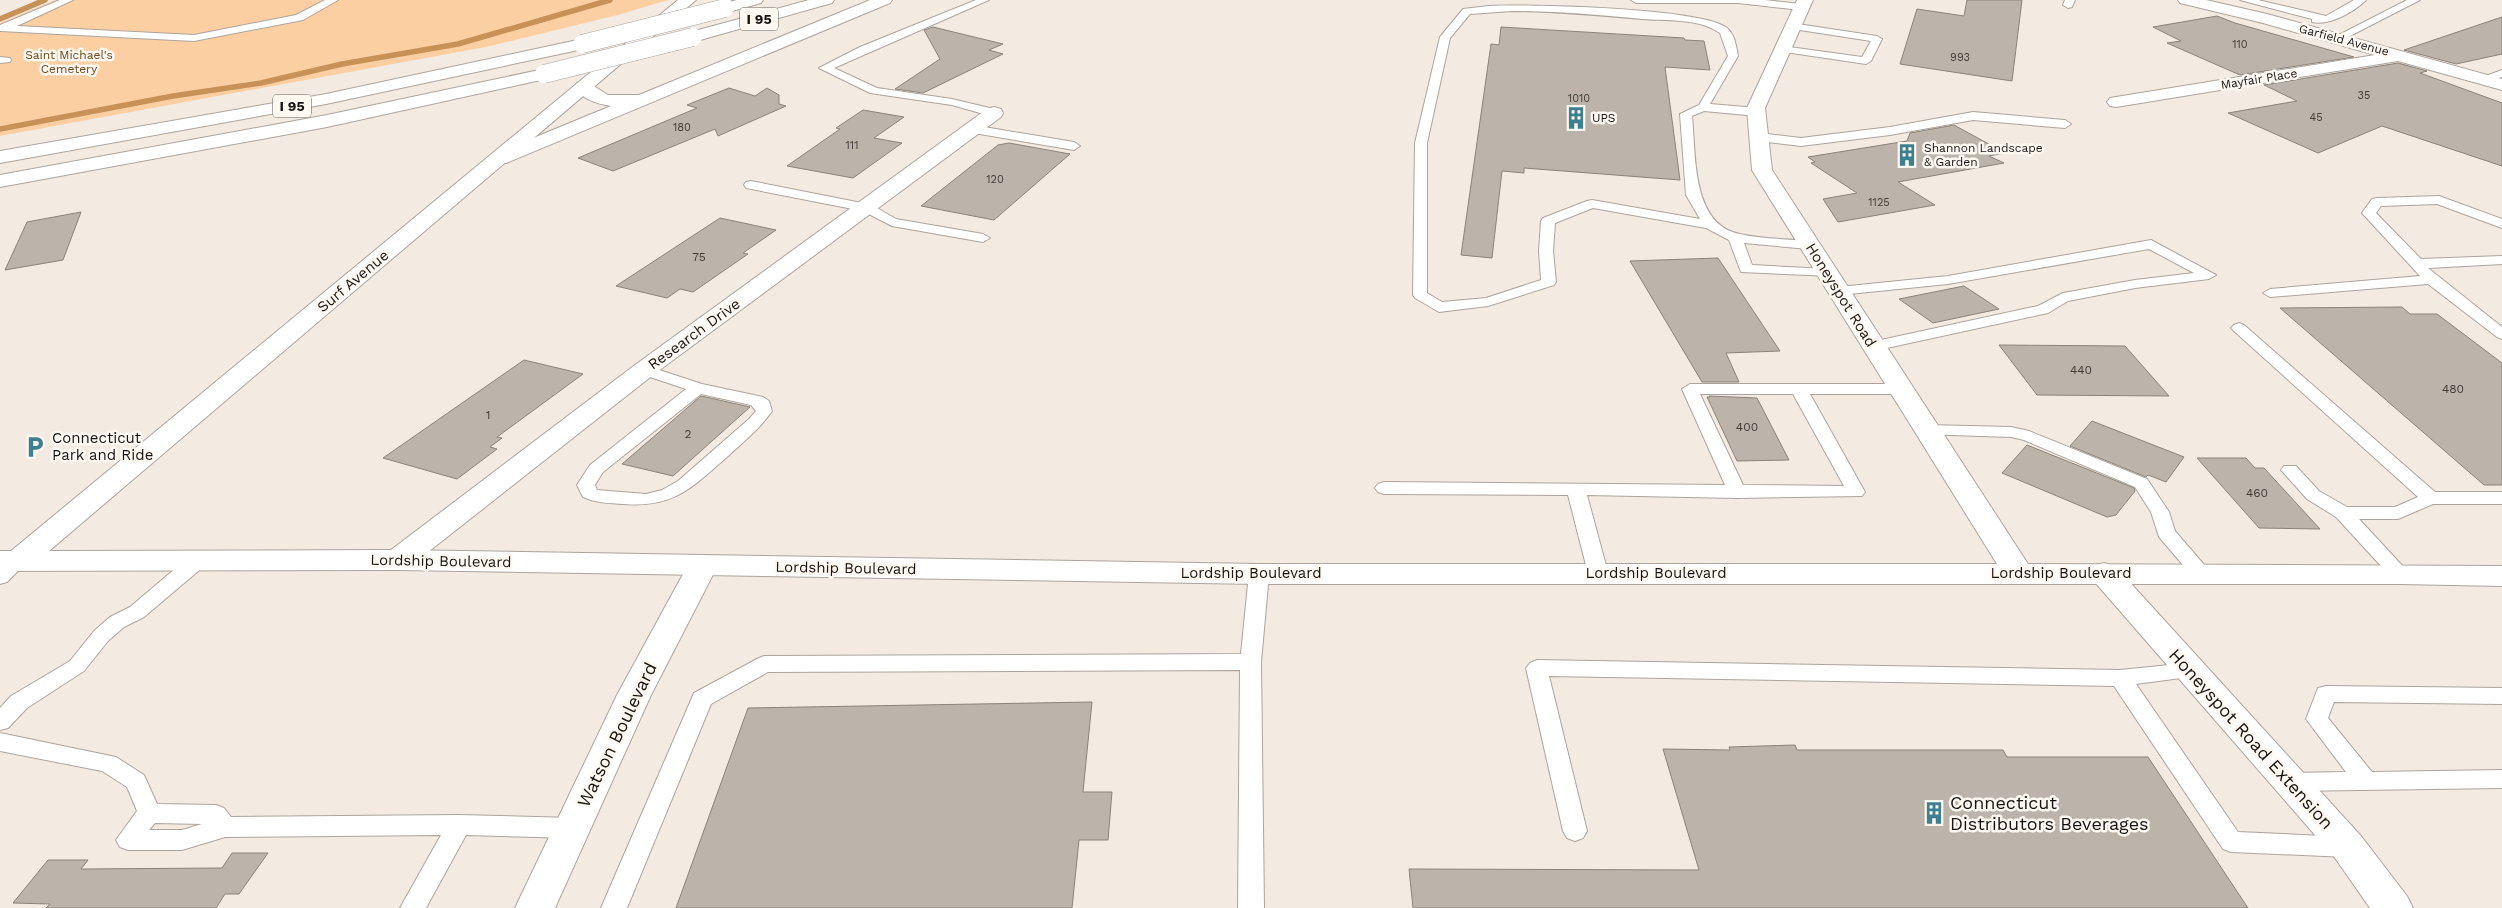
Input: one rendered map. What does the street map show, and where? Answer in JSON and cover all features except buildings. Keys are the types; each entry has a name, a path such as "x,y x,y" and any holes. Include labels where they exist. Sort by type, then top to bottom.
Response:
{"main road":[{"name":"Surf Avenue","path":"6,566 688,0"},
{"name":"I 95","path":"0,157 326,99 582,44 755,0"},
{"name":"I 95","path":"0,181 308,125 544,74 693,37 826,0"},
{"path":"499,158 884,0"},
{"name":"Garfield Avenue","path":"2186,0 2312,31 2502,85"},
{"name":"Honeyspot Road","path":"1799,11 1756,108 1762,170 2018,573"},
{"name":"Mayfair Place","path":"2116,102 2401,56"},
{"path":"583,87 593,97 607,101 625,101 663,92"},
{"name":"Research Drive","path":"398,560 644,370 867,208 979,137 997,123"},
{"name":"Lordship Boulevard","path":"6,566 398,560 1259,574 2104,573 2502,576"},
{"name":"Watson Boulevard","path":"535,908 634,695 703,565"},
{"name":"Honeyspot Road Extension","path":"2104,573 2189,671 2348,847 2393,908"}],"lane":[{"path":"1,28 68,0"},
{"path":"1,28 194,38 299,18 333,0"},
{"path":"984,0 936,22 857,51 825,68 874,91 952,102 997,123 1074,146"},
{"path":"1537,8 1554,0"},
{"path":"1636,0 1738,0 1799,11 1877,39 1866,61 1782,49"},
{"path":"2245,0 2327,19"},
{"path":"2312,31 2304,22 2327,19 2361,0"},
{"path":"2338,38 2415,0"},
{"path":"1702,107 1733,56 1730,40 1722,29 1695,20 1497,4 1467,11 1445,37 1421,143 1422,246 1420,295 1439,307 1488,302 1549,282 1546,251 1548,220 1592,204 1710,225 1736,238 1809,244"},
{"path":"2484,79 2502,73"},
{"path":"1710,225 1693,196 1686,114 1702,107 1757,112"},
{"path":"1759,137 1801,142 1890,131 1973,116 2065,124"},
{"path":"750,185 867,208 892,222 983,238"},
{"path":"2502,224 2439,200 2377,202 2369,213 2431,279 2502,334"},
{"path":"1736,238 1746,269 1833,282 1948,280 2151,244 2208,275 2135,284 2063,297 2043,310 1873,346"},
{"path":"2416,264 2502,260"},
{"path":"2270,293 2431,279"},
{"path":"2239,328 2430,498"},
{"path":"644,370 698,388 757,401 763,405 764,411 756,423 684,485 668,494 646,500 598,498 589,493 586,485 589,477 698,388"},
{"path":"1737,492 1690,389 1901,389"},
{"path":"1384,488 1856,492 1799,389"},
{"path":"1927,430 2011,432 2029,436 2141,483 2160,512 2166,533 2202,574"},
{"path":"2290,470 2313,495 2343,513 2400,574"},
{"path":"1576,490 1598,573"},
{"path":"2343,513 2398,513 2430,498 2502,498"},
{"path":"0,722 19,702 77,666 101,636 118,622 137,612 196,562"},
{"path":"1251,908 1251,662 1259,574"},
{"path":"614,908 702,699 764,664 1251,662"},
{"path":"1575,830 1537,668 2120,678 2189,671"},
{"path":"2120,678 2230,842 2348,847"},
{"path":"2366,781 2318,719 2326,694 2502,696"},
{"path":"0,742 108,763 136,781 149,813"},
{"path":"2289,782 2502,779"},
{"path":"149,813 128,840 182,840 225,827 459,825 573,828"},
{"path":"149,813 216,815 225,827"},
{"path":"413,908 459,825"}],"green space":[{"name":"Saint Michael's Cemetery","path":"55,0 668,0 618,15 486,47 0,136 0,23"}],"waterway":[{"path":"0,19 45,0"},
{"path":"0,129 173,96 261,83 342,64 458,44 610,0"}],"place":[{"name":"UPS","path":"1576,118"},
{"name":"Shannon Landscape & Garden","path":"1907,155"},
{"name":"Connecticut Park and Ride","path":"35,447"},
{"name":"Connecticut Distributors Beverages","path":"1934,813"}]}
